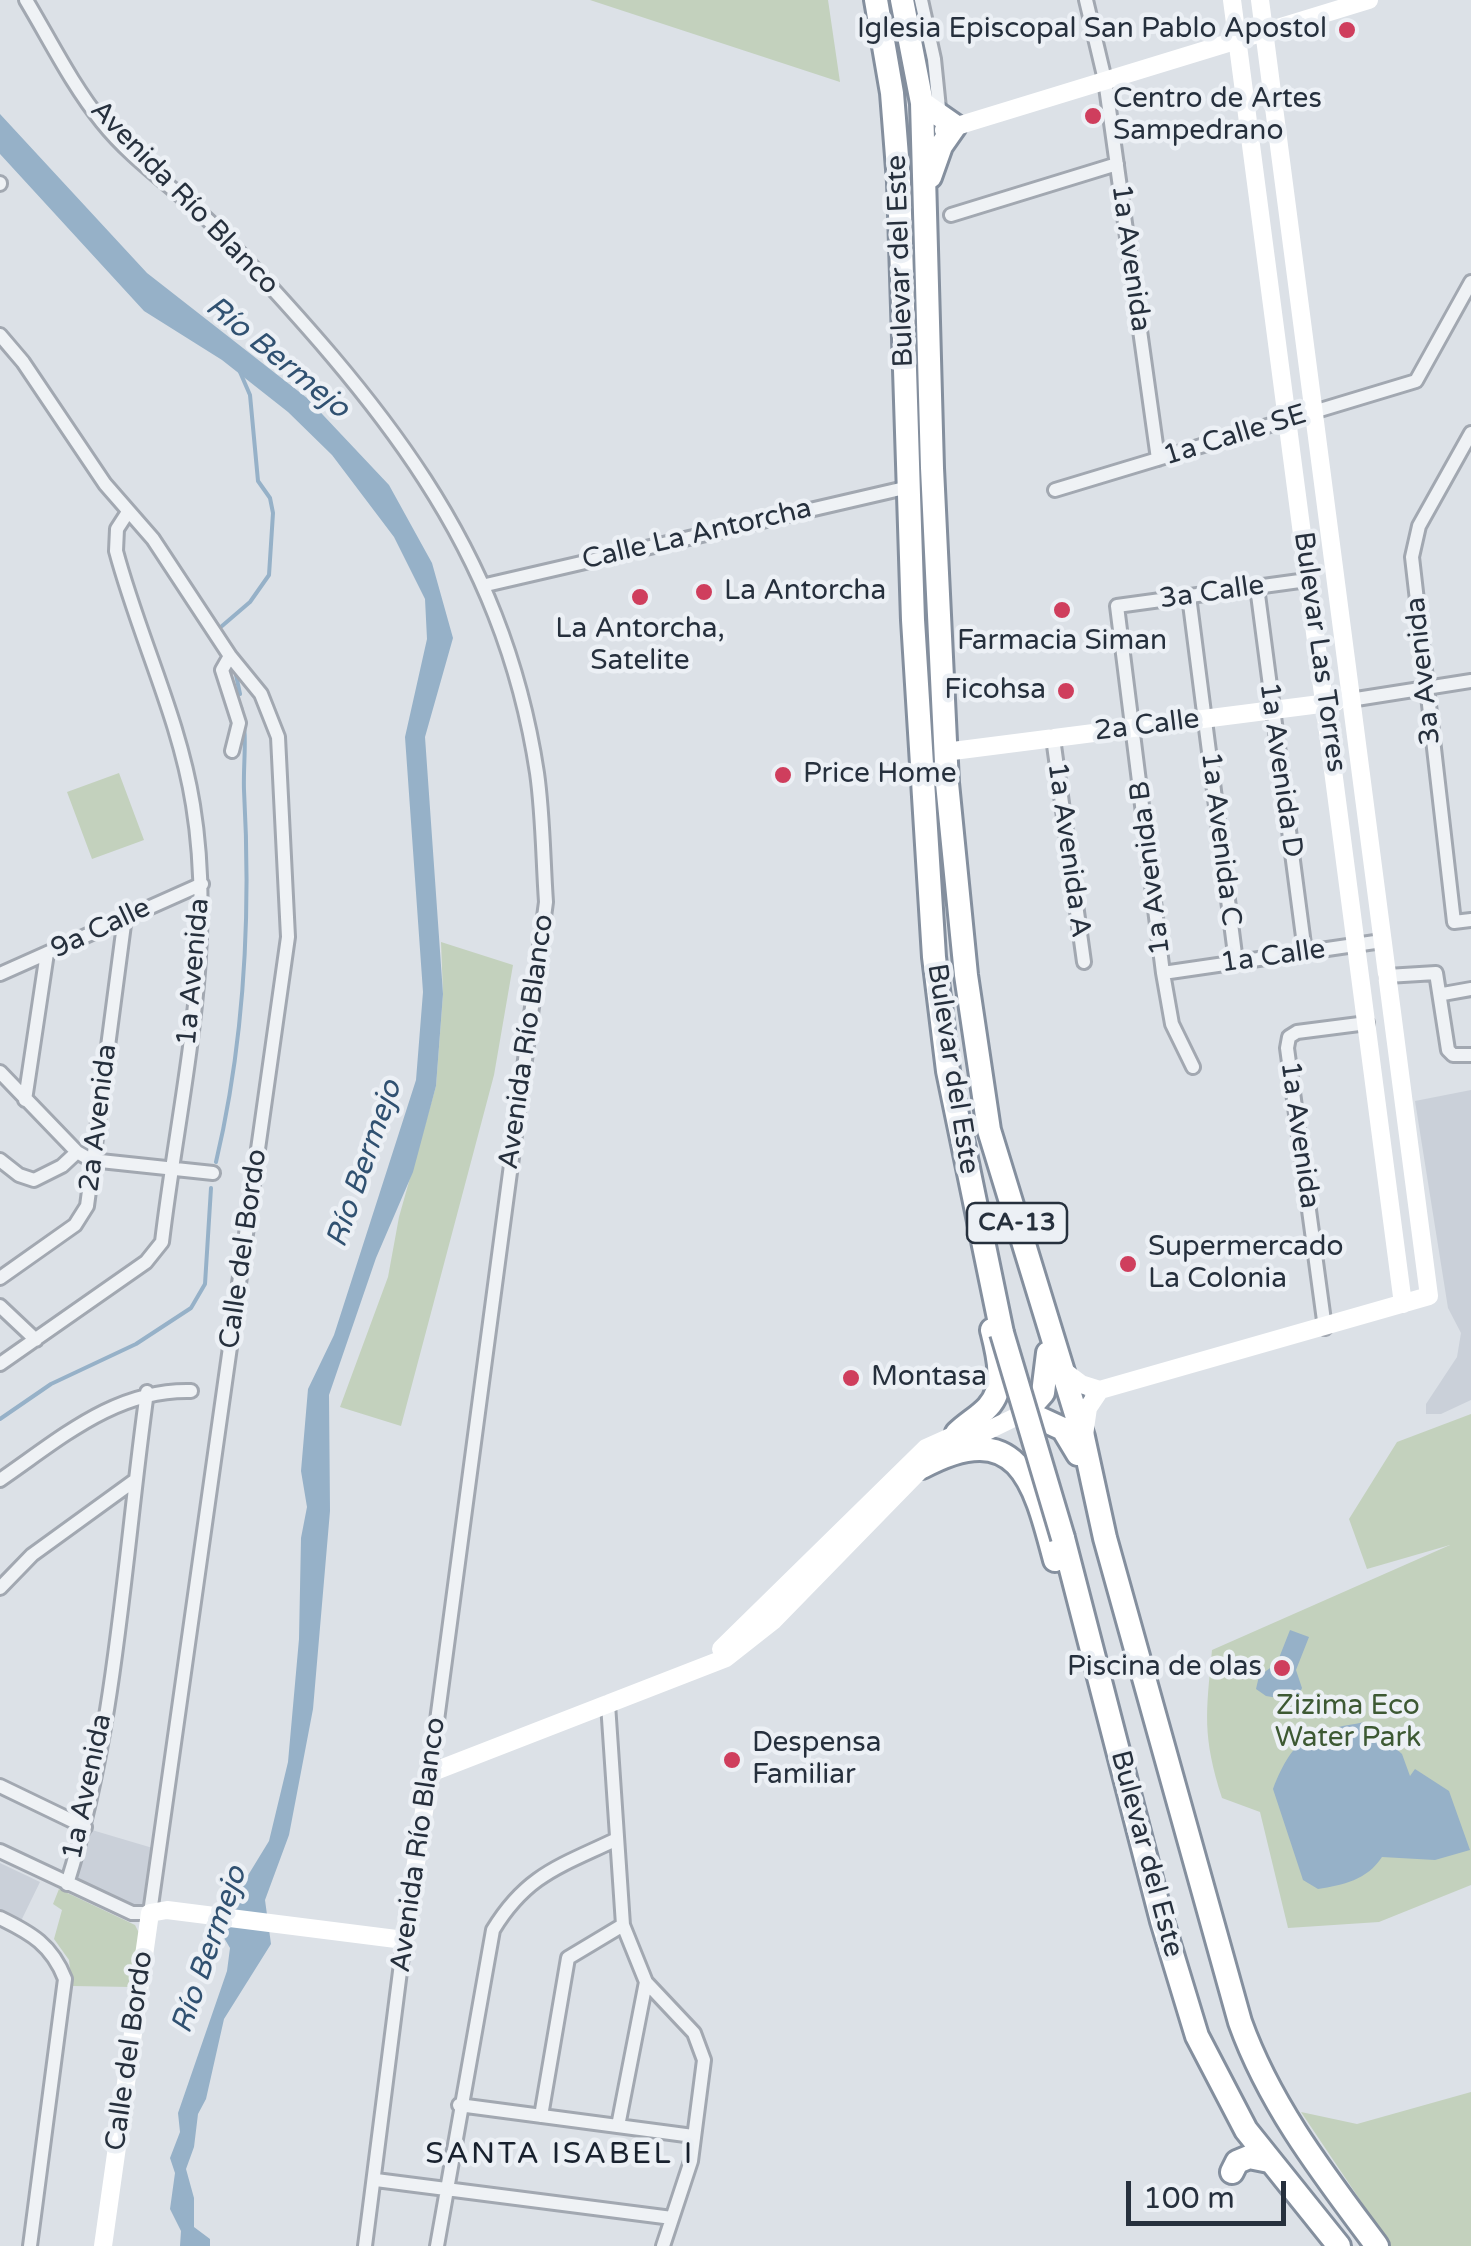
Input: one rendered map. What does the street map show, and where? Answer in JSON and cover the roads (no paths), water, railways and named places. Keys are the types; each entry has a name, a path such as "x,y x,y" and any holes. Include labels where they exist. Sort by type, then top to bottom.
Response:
{"highway":[{"name":"Bulevar del Este","path":"876,0 892,93 900,182 928,898 948,1071 1002,1333 1063,1538 1162,1921 1197,2036 1228,2100 1269,2161 1339,2246"},
{"name":"Bulevar del Este","path":"902,0 922,103 940,128 926,190 932,468 945,752 968,992 989,1130 1060,1368 1074,1432 1216,1947 1246,2039 1263,2080 1301,2144 1377,2246"},
{"path":"926,190 941,146 940,128"},
{"path":"928,898 928,962 945,1093 1000,1369 992,1403 957,1433"},
{"path":"998,1161 1005,1204 1049,1360 1043,1394 1026,1412 1074,1432"},
{"path":"1074,1432 1048,1426 1030,1433 1020,1452 1020,1466 1044,1518 1128,1836 1162,1921"},
{"path":"922,1467 944,1456 974,1450 1009,1457 1020,1466"},
{"path":"1232,2172 1237,2162 1249,2157 1269,2161"}],"street":[{"name":"Avenida Río Blanco","path":"26,0 102,124 208,220 364,391 417,460 486,585 506,640 537,773 546,902 365,2246"},
{"path":"921,0 934,59 940,128 1369,0"},
{"name":"1a Avenida","path":"1086,0 1105,80 1158,459"},
{"name":"Bulevar Las Torres","path":"1232,0 1403,1304 1429,1296 1260,0"},
{"path":"952,215 1117,164"},
{"name":"1a Calle SE","path":"1055,490 1416,381 1471,282"},
{"name":"Calle del Bordo","path":"0,336 128,512 153,540 230,656 261,694 278,737 288,937 103,2246"},
{"name":"3a Avenida","path":"1471,432 1413,542 1425,688 1454,922 1471,920"},
{"name":"Calle La Antorcha","path":"486,585 909,487"},
{"name":"1a Avenida","path":"0,1364 157,1252 162,1242 202,947 202,884 179,734 116,552 117,529 128,512"},
{"name":"3a Calle","path":"1118,606 1306,580"},
{"name":"1a Avenida D","path":"1257,587 1304,952"},
{"name":"1a Avenida C","path":"1189,596 1236,962"},
{"name":"1a Avenida B","path":"1118,606 1163,974 1172,1024 1192,1067"},
{"path":"230,656 222,670 238,722 232,751"},
{"path":"1350,700 1471,681"},
{"name":"2a Calle","path":"945,752 1350,700"},
{"name":"1a Avenida A","path":"1053,738 1084,962"},
{"name":"9a Calle","path":"0,974 202,884"},
{"name":"2a Avenida","path":"0,1278 83,1216 125,917"},
{"name":"1a Calle","path":"1163,974 1382,941"},
{"path":"25,1100 47,954"},
{"path":"1386,976 1436,973 1443,994 1448,1050 1453,1055 1471,1054"},
{"path":"1443,994 1471,990"},
{"name":"1a Avenida","path":"1324,1320 1286,1048 1289,1037 1297,1032 1367,1023"},
{"path":"0,1072 78,1152 92,1160 213,1174"},
{"path":"0,1160 18,1175 34,1180 62,1166 78,1152"},
{"path":"1060,1368 1080,1384 1100,1390 1324,1320 1403,1304"},
{"path":"0,1306 36,1340"},
{"path":"1074,1432 1100,1390"},
{"path":"0,1480 110,1406 147,1392 190,1391"},
{"name":"1a Avenida","path":"67,1884 85,1827 120,1613 147,1392"},
{"path":"430,1773 716,1658 926,1448 957,1433 1026,1412"},
{"path":"716,1658 726,1658 773,1620 933,1457 1026,1412"},
{"path":"0,1588 32,1555 134,1481"},
{"path":"608,1704 622,1925 646,1982 701,2044 704,2060 692,2162 664,2246"},
{"path":"0,1786 85,1827"},
{"path":"437,2246 444,2188 492,1930 510,1902 532,1880 617,1839"},
{"path":"0,1851 132,1912 190,1912 404,1940"},
{"path":"0,1918 48,1948 60,1966 66,1990 30,2246"},
{"path":"542,2116 568,1958 622,1925"},
{"path":"618,2126 646,1982"},
{"path":"459,2105 693,2136"},
{"path":"376,2180 672,2218"}],"water":[{"path":"0,114 147,273 307,398 389,485 432,563 453,638 425,737 443,994 436,1086 413,1172 376,1258 329,1395 330,1511 313,1709 289,1835 265,1900 271,1944 224,2019 186,2169 194,2198 194,2227 210,2239 210,2246 180,2246 181,2231 170,2209 175,2173 170,2158 180,2132 178,2113 227,1971 230,1948 217,1926 269,1841 288,1762 299,1639 301,1538 307,1507 301,1471 308,1389 334,1335 416,1080 423,992 405,737 427,639 425,599 394,537 332,455 288,412 222,360 144,311 0,154"},
{"name":"Piscina de olas","path":"1290,1630 1309,1637 1296,1670 1302,1688 1296,1701 1266,1696 1256,1689 1259,1676 1277,1663"},
{"path":"1366,1722 1402,1754 1410,1776 1415,1769 1449,1791 1470,1850 1435,1860 1382,1857 1362,1876 1318,1889 1303,1880 1273,1789 1297,1746 1318,1733"}],"waterway":[{"path":"222,626 250,602 269,575 273,513 270,498 258,481 250,395 240,372"},
{"path":"235,670 240,694"},
{"path":"216,1162 234,1070 244,977 247,884 241,707"},
{"path":"0,1419 51,1384 136,1344 191,1308 205,1284 211,1188"}],"place":[{"name":"Iglesia Episcopal San Pablo Apostol","path":"1347,30"},
{"name":"Centro de Artes Sampedrano","path":"1093,116"},
{"name":"La Antorcha","path":"704,592"},
{"name":"La Antorcha, Satelite","path":"640,597"},
{"name":"Farmacia Siman","path":"1062,610"},
{"name":"Ficohsa","path":"1066,691"},
{"name":"Price Home","path":"783,775"},
{"name":"Supermercado La Colonia","path":"1128,1264"},
{"name":"Montasa","path":"851,1378"},
{"name":"Piscina de olas","path":"1282,1668"},
{"name":"Despensa Familiar","path":"732,1760"}],"district":[{"name":"SANTA ISABEL I","path":"560,2155"}],"water label":[{"name":"Río Bermejo","path":"277,358"},
{"name":"Río Bermejo","path":"365,1164"},
{"name":"Río Bermejo","path":"210,1950"}],"park label":[{"name":"Zizima Eco Water Park","path":"1348,1723"}]}
